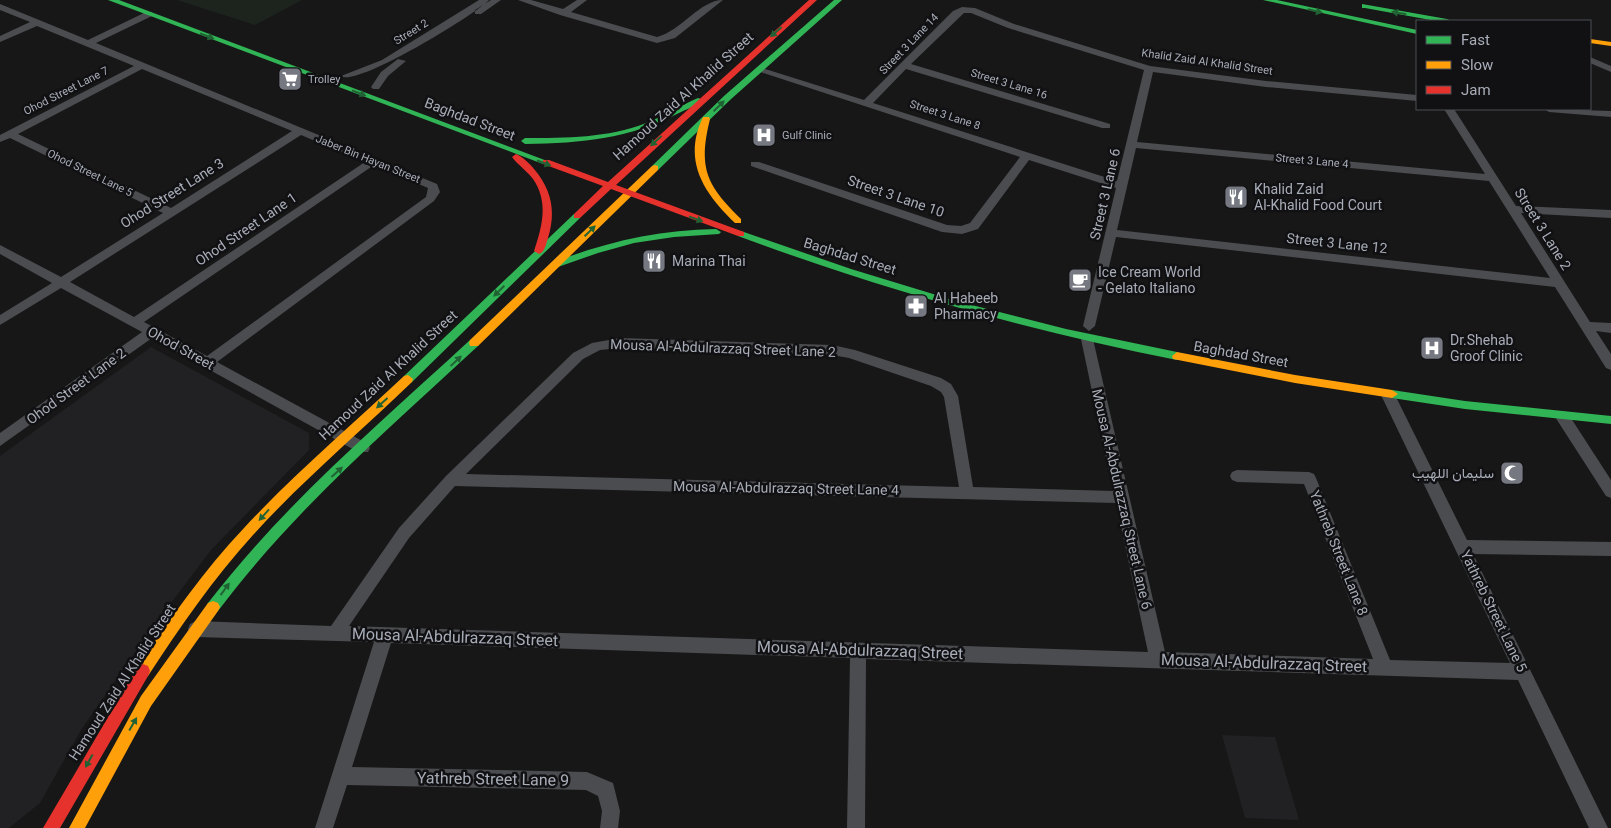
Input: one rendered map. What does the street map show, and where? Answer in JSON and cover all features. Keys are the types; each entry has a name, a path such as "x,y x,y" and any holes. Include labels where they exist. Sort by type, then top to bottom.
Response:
{"main road":[{"name":"Baghdad Street","path":"112,0 606,186 733,232 897,287 1088,333 1388,395 1611,420"},
{"name":"Baghdad Street","path":"137,0 560,154"},
{"name":"Hamoud Zaid Al Khalid Street","path":"51,828 100,740 172,629 210,579 276,501 405,382 606,186 813,0"},
{"path":"77,828 146,701 196,628 240,569 283,521 363,448 706,119 838,0"},
{"path":"1267,0 1416,32"},
{"path":"1349,3 1442,20"},
{"path":"1591,41 1611,44"},
{"path":"1591,59 1611,59"},
{"path":"525,142 572,141 614,135 648,125 683,106 701,100"},
{"path":"706,119 698,140 699,169 714,197 738,221"},
{"path":"503,148 531,169 546,193 549,218 540,251"},
{"path":"605,170 654,189"},
{"path":"670,195 784,237"},
{"path":"555,265 600,246 638,236 680,232 733,232"},
{"name":"Baghdad Street","path":"856,261 952,291"},
{"name":"Baghdad Street","path":"989,301 1088,333 1431,388"}],"street":[{"name":"Street 2","path":"346,76 385,62 485,0"},
{"name":"Street 2","path":"376,87 384,74 394,65 497,0"},
{"path":"522,0 649,38 661,39 672,36 719,0"},
{"path":"564,13 583,0"},
{"name":"Jaber Bin Hayan Street","path":"0,7 430,184 434,189 433,195 207,363"},
{"name":"Street 3 Lane 14","path":"867,103 956,13 962,10 972,10"},
{"name":"Khalid Zaid Al Khalid Street","path":"972,10 1011,26 1150,69 1266,84 1416,98"},
{"path":"90,43 149,14"},
{"path":"0,39 38,22"},
{"path":"1591,59 1611,69"},
{"name":"Ohod Street Lane 7","path":"5,137 144,65"},
{"name":"Street 3 Lane 16","path":"904,65 1106,126"},
{"name":"Street 3 Lane 6","path":"1088,333 1150,69"},
{"name":"Street 3 Lane 8","path":"759,70 1122,186"},
{"name":"Street 3 Lane 2","path":"1450,110 1611,365"},
{"path":"1561,110 1611,114"},
{"name":"Ohod Street Lane 3","path":"0,321 300,131"},
{"name":"Ohod Street Lane 5","path":"5,137 171,212"},
{"name":"Street 3 Lane 4","path":"1132,145 1492,178"},
{"name":"Street 3 Lane 10","path":"755,164 946,229 962,230 974,226 1027,155"},
{"name":"Ohod Street Lane 1","path":"135,322 373,161"},
{"path":"1512,209 1611,214"},
{"name":"Street 3 Lane 12","path":"1111,232 1559,283"},
{"name":"Ohod Street","path":"0,248 363,448"},
{"path":"1586,326 1611,328"},
{"name":"Ohod Street Lane 2","path":"0,440 151,332"},
{"name":"Mousa Al-Abdulrazzaq Street Lane 6","path":"1088,333 1120,497 1158,660"},
{"name":"Mousa Al-Abdulrazzaq Street Lane 2","path":"335,633 404,533 451,480 578,356 597,346 620,343 832,350 869,358 936,382 946,388 951,396 967,493"},
{"name":"Yathreb Street Lane 5","path":"1388,395 1599,828"},
{"path":"1562,416 1611,492"},
{"name":"Yathreb Street Lane 8","path":"1237,476 1309,478 1385,667"},
{"name":"Mousa Al-Abdulrazzaq Street Lane 4","path":"451,480 1120,497"},
{"path":"1462,547 1611,549"},
{"name":"Mousa Al-Abdulrazzaq Street","path":"196,628 1523,672"},
{"path":"324,828 386,635"},
{"path":"856,828 858,650"},
{"name":"Yathreb Street Lane 9","path":"340,776 587,781 606,790 611,811 609,828"}],"shaded area":[{"path":"177,0 302,0 255,25"},
{"path":"151,347 309,433 309,450 211,550 150,631 81,730 40,803 9,828 0,828 0,456"},
{"path":"1222,735 1275,737 1299,820 1245,818"}],"traffic: fast":[{"path":"112,0 546,162"},
{"path":"655,168 727,98 838,0"},
{"path":"1267,0 1416,32"},
{"path":"1365,6 1442,20"},
{"path":"525,141 572,140 618,134 648,125 701,100"},
{"path":"408,379 577,216"},
{"path":"555,265 575,257 634,240 674,234 716,232"},
{"path":"741,234 902,289 1066,333 1177,356"},
{"path":"213,607 241,570 303,502 474,343"},
{"path":"1392,394 1465,405 1611,420"}],"traffic: slow":[{"path":"1591,41 1611,44"},
{"path":"706,119 700,151 700,164 703,176 716,198 738,221"},
{"path":"474,343 655,168"},
{"path":"1177,356 1295,379 1392,394"},
{"path":"143,671 193,599 249,531 307,473 408,379"},
{"path":"77,828 146,701 213,607"}],"traffic: jam":[{"path":"577,216 710,92 813,0"},
{"path":"516,157 537,178 547,199 547,223 539,251"},
{"path":"546,162 741,234"},
{"path":"51,828 143,671"}],"place":[{"name":"Trolley","path":"290,79"},
{"name":"Gulf Clinic","path":"764,135"},
{"name":"Khalid Zaid Al-Khalid Food Court","path":"1236,197"},
{"name":"Marina Thai","path":"654,261"},
{"name":"Ice Cream World - Gelato Italiano","path":"1080,280"},
{"name":"Al Habeeb Pharmacy","path":"916,306"},
{"name":"Dr.Shehab Groof Clinic","path":"1432,348"},
{"name":"سليمان اللهيب","path":"1512,473"}]}
